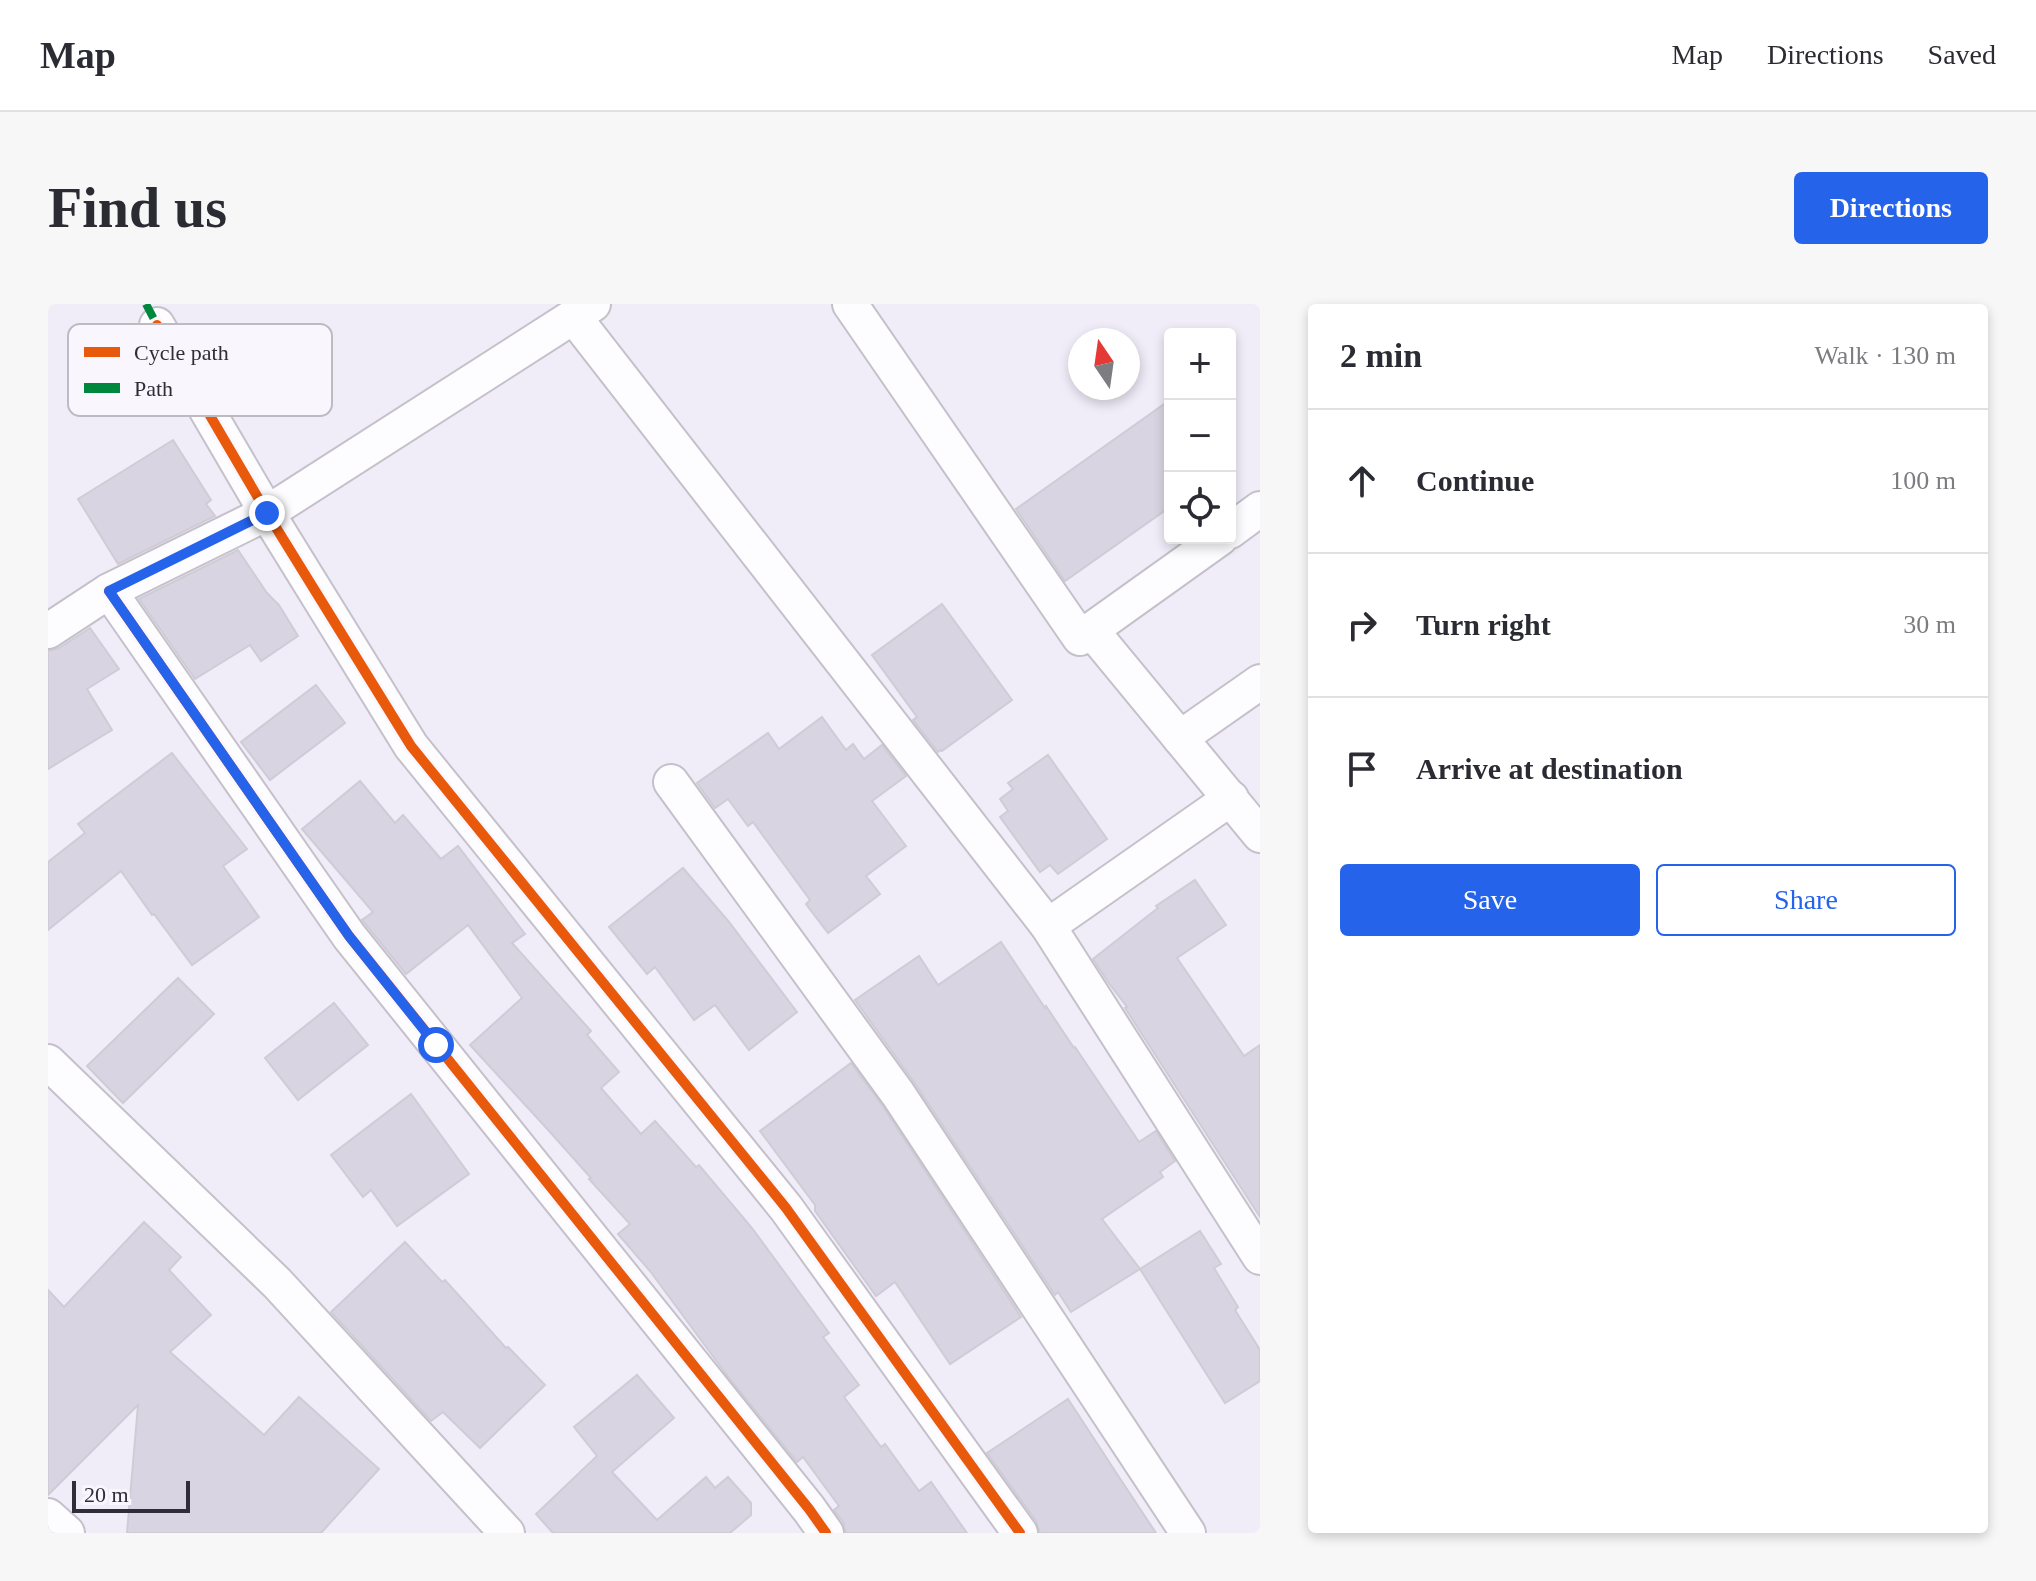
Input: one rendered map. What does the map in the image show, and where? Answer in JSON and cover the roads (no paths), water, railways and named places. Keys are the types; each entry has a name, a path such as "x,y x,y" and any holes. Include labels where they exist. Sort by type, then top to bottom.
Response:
{"street":[{"path":"850,304 1080,638 1212,544"},
{"path":"48,631 109,591 267,513 583,310 1048,926 1260,1257"},
{"path":"210,416 411,746 786,1208 1020,1533"},
{"path":"1236,527 1260,509"},
{"path":"109,591 349,936 826,1533"},
{"path":"1091,630 1260,835"},
{"path":"1180,738 1260,682"},
{"path":"671,782 898,1094 1188,1533"},
{"path":"1048,926 1231,798"},
{"path":"48,1062 277,1283 507,1533"},
{"path":"48,1516 67,1533"}]}
